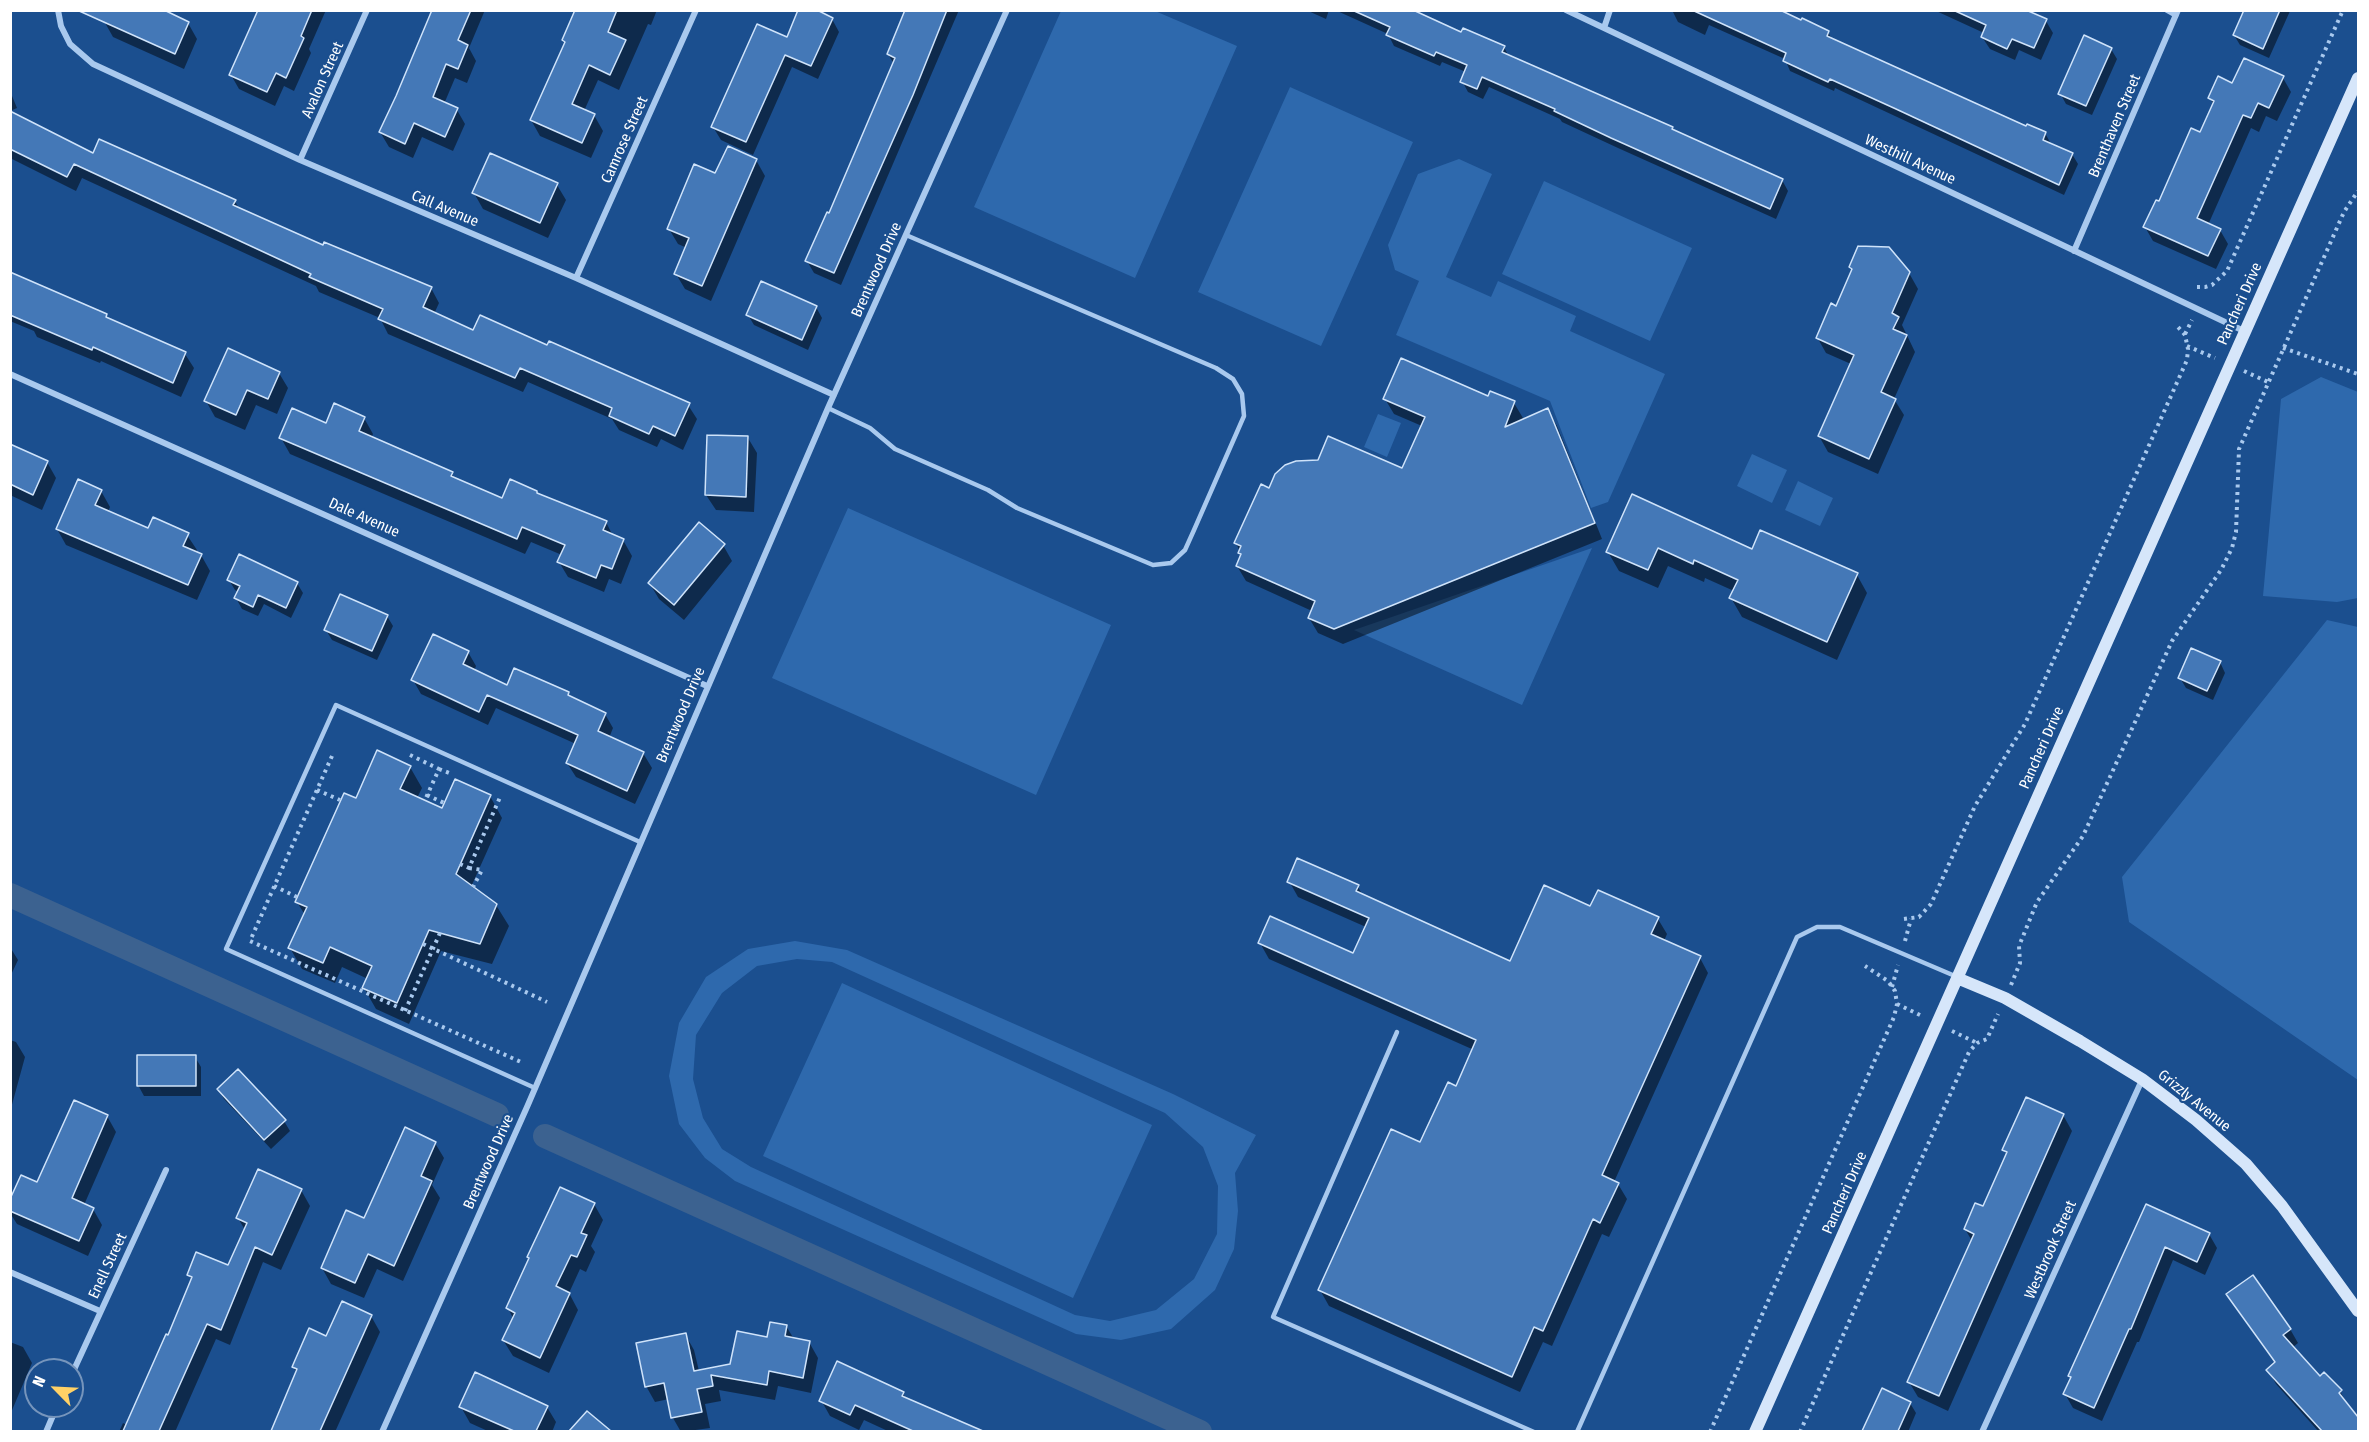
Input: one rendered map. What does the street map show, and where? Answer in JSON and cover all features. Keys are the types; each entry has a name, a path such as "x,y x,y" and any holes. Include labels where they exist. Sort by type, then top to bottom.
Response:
{"street":[{"name":"Call Avenue","path":"58,10 61,26 70,44 93,64 300,160 576,278 834,395"},
{"name":"Avalon Street","path":"300,160 368,10"},
{"name":"Camrose Street","path":"576,278 696,10"},
{"name":"Brentwood Drive","path":"383,1431 535,1088 828,408 1007,10"},
{"name":"Westhill Avenue","path":"1566,10 2244,331"},
{"path":"1604,28 1610,10"},
{"path":"2167,10 2177,13"},
{"name":"Brenthaven Street","path":"2074,251 2177,13"},
{"name":"Pancheri Drive","path":"1755,1431 2358,78"},
{"name":"Dale Avenue","path":"10,374 707,686"},
{"name":"Grizzly Avenue","path":"1958,978 2005,998 2142,1079 2196,1120 2246,1164 2282,1206 2358,1311"},
{"name":"Westbrook Street","path":"1982,1431 2142,1079"},
{"name":"Enell Street","path":"79,1358 166,1170"},
{"path":"10,1272 100,1311"}],"lane":[{"path":"828,408 870,428 895,449 988,490 1017,508 1153,565 1171,562 1185,550 1244,416 1242,394 1233,379 1216,368 906,235"},
{"path":"535,1088 226,949 336,705 640,842"},
{"path":"1577,1431 1797,937 1817,927 1840,927 1958,978"},
{"path":"1397,1032 1273,1317 1534,1431"}],"path":[{"path":"2197,287 2205,288 2212,285 2227,271 2343,10"},
{"path":"2020,963 2019,946 2037,902 2083,836 2172,640 2221,570 2232,548 2236,532 2239,449 2344,212 2358,191"},
{"path":"1904,919 1918,917 1931,904 1975,806 2025,724 2187,360 2188,349 2185,335 2178,327"},
{"path":"2283,348 2358,374"},
{"path":"408,755 460,778"},
{"path":"332,756 250,941 521,1062"},
{"path":"425,800 439,769"},
{"path":"317,790 340,800"},
{"path":"469,868 502,795 491,791"},
{"path":"428,795 444,803"},
{"path":"460,864 482,870 473,887"},
{"path":"274,886 297,897"},
{"path":"405,1011 440,933"},
{"path":"423,944 548,1002"},
{"path":"1710,1431 1894,1017 1897,1004 1895,991 1887,981 1865,966"},
{"path":"1800,1431 1969,1052 1977,1043 1988,1039"}],"shaded area":[{"path":"1061,11 1155,11 1237,46 1135,278 974,207"},
{"path":"1290,87 1413,142 1321,346 1198,292"},
{"path":"1459,159 1492,174 1446,277 1491,297 1498,281 1576,316 1570,331 1665,374 1608,502 1591,508 1550,401 1396,335 1419,281 1395,270 1388,245 1418,174"},
{"path":"1544,181 1692,248 1650,341 1502,274"},
{"path":"2321,377 2358,392 2358,598 2337,602 2263,596 2281,399"},
{"path":"1378,414 1401,423 1387,457 1364,447"},
{"path":"1752,454 1787,470 1772,503 1737,486"},
{"path":"1798,481 1833,498 1820,526 1785,510"},
{"path":"848,508 1111,625 1036,795 772,678"},
{"path":"1592,548 1522,705 1354,630"},
{"path":"2327,620 2358,627 2358,1080 2129,922 2122,877"},
{"path":"795,941 847,950 1173,1094 1256,1135 1235,1173 1238,1211 1234,1249 1215,1290 1171,1329 1121,1340 1076,1334 735,1181 705,1158 679,1124 669,1076 679,1023 706,977 748,949","holes":["797,959 832,962 1165,1113 1203,1147 1218,1186 1217,1234 1194,1279 1156,1310 1110,1321 1075,1315 751,1167 722,1149 703,1118 693,1079 696,1035 722,993 757,966"]},
{"path":"842,983 1152,1125 1073,1298 763,1156"}],"building":[{"path":"77,10 164,10 189,22 175,54"},
{"path":"258,10 312,10 301,36 304,38 286,78 276,73 267,92 229,75"},
{"path":"432,10 471,10 458,40 468,45 458,69 446,64 433,97 458,108 445,137 414,123 405,144 379,132"},
{"path":"575,10 617,10 608,32 626,40 610,75 589,65 572,104 595,114 582,143 530,120 565,42 562,40"},
{"path":"798,10 817,10 833,18 811,66 785,55 746,142 711,127 757,24 787,37"},
{"path":"905,10 947,10 913,95 834,273 805,261 827,212 829,213 895,58 887,54"},
{"path":"1352,10 1413,10 1461,32 1463,28 1505,46 1502,52 1673,127 1672,129 1783,179 1770,209 1482,77 1477,89 1460,82 1467,65 1436,52 1434,56 1386,35 1390,27"},
{"path":"1692,10 1780,10 1801,20 1802,18 1829,31 1827,36 2026,126 2027,124 2046,132 2043,140 2073,153 2059,185 1830,79 1828,82 1783,61 1786,53"},
{"path":"1953,10 2026,10 2047,19 2034,48 2012,39 2007,49 1981,37 1986,25"},
{"path":"2244,10 2280,10 2263,49 2233,35"},
{"path":"2084,35 2112,48 2086,106 2058,94"},
{"path":"2244,58 2284,76 2269,108 2258,103 2251,118 2243,115 2197,218 2221,229 2208,256 2143,227 2156,200 2159,201 2191,128 2200,132 2214,101 2208,98 2218,76 2232,83"},
{"path":"10,111 93,153 99,139 236,200 233,205 323,245 324,242 432,287 423,307 473,330 480,315 547,345 549,341 690,403 675,436 653,426 649,434 609,416 612,408 520,368 515,378 378,319 383,309 309,277 311,274 74,164 67,177 10,149"},
{"path":"728,146 757,159 702,286 674,274 689,238 667,229 694,164 715,173"},
{"path":"490,153 558,183 540,223 472,193"},
{"path":"1858,246 1889,247 1910,272 1892,313 1899,317 1893,329 1907,335 1881,392 1896,399 1869,459 1818,436 1854,355 1816,338 1831,303 1836,306 1852,269 1849,267"},
{"path":"10,272 107,314 106,317 186,352 173,383 93,347 92,350 10,315"},
{"path":"761,281 817,306 802,340 746,315"},
{"path":"228,348 280,372 268,399 247,390 236,415 204,401"},
{"path":"1401,358 1488,396 1490,391 1515,401 1505,427 1548,408 1595,523 1334,629 1308,618 1315,601 1236,566 1241,554 1238,553 1241,546 1234,543 1261,484 1269,488 1275,474 1285,465 1296,461 1318,460 1328,436 1402,468 1425,417 1383,399"},
{"path":"334,403 365,417 359,431 453,472 451,476 502,498 510,479 537,493 607,521 603,530 624,539 612,569 601,565 596,578 557,562 565,545 522,527 517,539 279,438 292,408 326,423"},
{"path":"707,435 748,436 746,497 705,495"},
{"path":"10,444 48,461 33,495 10,484"},
{"path":"78,479 102,490 95,505 148,528 153,517 189,533 183,546 202,554 188,585 56,529"},
{"path":"1632,494 1752,549 1760,530 1858,573 1827,642 1729,598 1738,580 1694,560 1693,564 1658,548 1648,570 1606,552"},
{"path":"699,522 725,544 674,605 648,583"},
{"path":"239,554 298,582 286,608 258,595 253,607 234,598 240,586 227,580"},
{"path":"340,594 388,615 372,651 324,630"},
{"path":"433,634 469,651 463,664 507,685 514,668 569,692 568,695 606,713 598,731 644,752 627,791 566,763 578,735 487,695 479,712 411,680"},
{"path":"2191,648 2221,661 2207,691 2178,678"},
{"path":"377,750 411,766 400,789 442,808 455,779 491,795 456,874 497,904 480,944 429,930 397,1003 362,988 372,966 330,947 323,963 288,948 307,907 295,902 344,793 356,798"},
{"path":"1297,858 1359,885 1356,891 1510,961 1544,885 1590,906 1598,890 1659,917 1651,934 1701,956 1602,1175 1619,1183 1600,1223 1593,1219 1543,1331 1534,1327 1512,1377 1318,1290 1391,1129 1420,1142 1448,1082 1456,1086 1476,1040 1258,943 1270,916 1353,953 1369,918 1287,882"},
{"path":"137,1055 196,1055 196,1086 137,1086"},
{"path":"238,1069 286,1120 264,1140 217,1089"},
{"path":"2026,1097 2064,1114 1939,1396 1907,1382 1974,1234 1964,1229 1975,1203 1983,1206 2007,1152 2002,1150"},
{"path":"74,1100 108,1115 72,1198 94,1208 79,1241 10,1211 10,1199 21,1175 37,1182"},
{"path":"405,1127 436,1142 421,1176 432,1181 394,1266 368,1254 355,1283 321,1268 346,1210 364,1218"},
{"path":"258,1169 302,1189 272,1255 255,1247 221,1330 207,1324 159,1431 123,1431 166,1334 168,1335 192,1277 187,1275 196,1252 228,1265 247,1223 236,1218"},
{"path":"560,1187 595,1203 581,1233 587,1235 577,1257 571,1255 556,1286 570,1293 540,1358 502,1340 515,1313 506,1308"},
{"path":"2146,1204 2210,1233 2197,1262 2165,1247 2131,1329 2129,1329 2094,1408 2063,1394 2071,1377 2068,1376"},
{"path":"2253,1275 2291,1329 2283,1335 2320,1376 2324,1372 2342,1390 2339,1393 2358,1417 2358,1431 2322,1431 2266,1370 2275,1362 2226,1294"},
{"path":"342,1301 372,1315 320,1431 271,1431 297,1369 292,1367 309,1328 326,1336"},
{"path":"770,1322 787,1325 785,1336 810,1341 803,1378 769,1371 767,1385 711,1375 713,1386 697,1389 702,1412 671,1418 664,1383 645,1387 636,1343 686,1333 694,1371 730,1364 737,1331 767,1337"},
{"path":"837,1361 904,1392 902,1396 983,1431 913,1431 855,1405 850,1415 819,1401"},
{"path":"475,1372 548,1406 536,1431 514,1431 459,1407"},
{"path":"1882,1388 1911,1402 1898,1431 1862,1431"},
{"path":"587,1411 611,1431 569,1431"}],"waterway":[{"path":"10,895 497,1115"},
{"path":"545,1136 1200,1432"}]}
